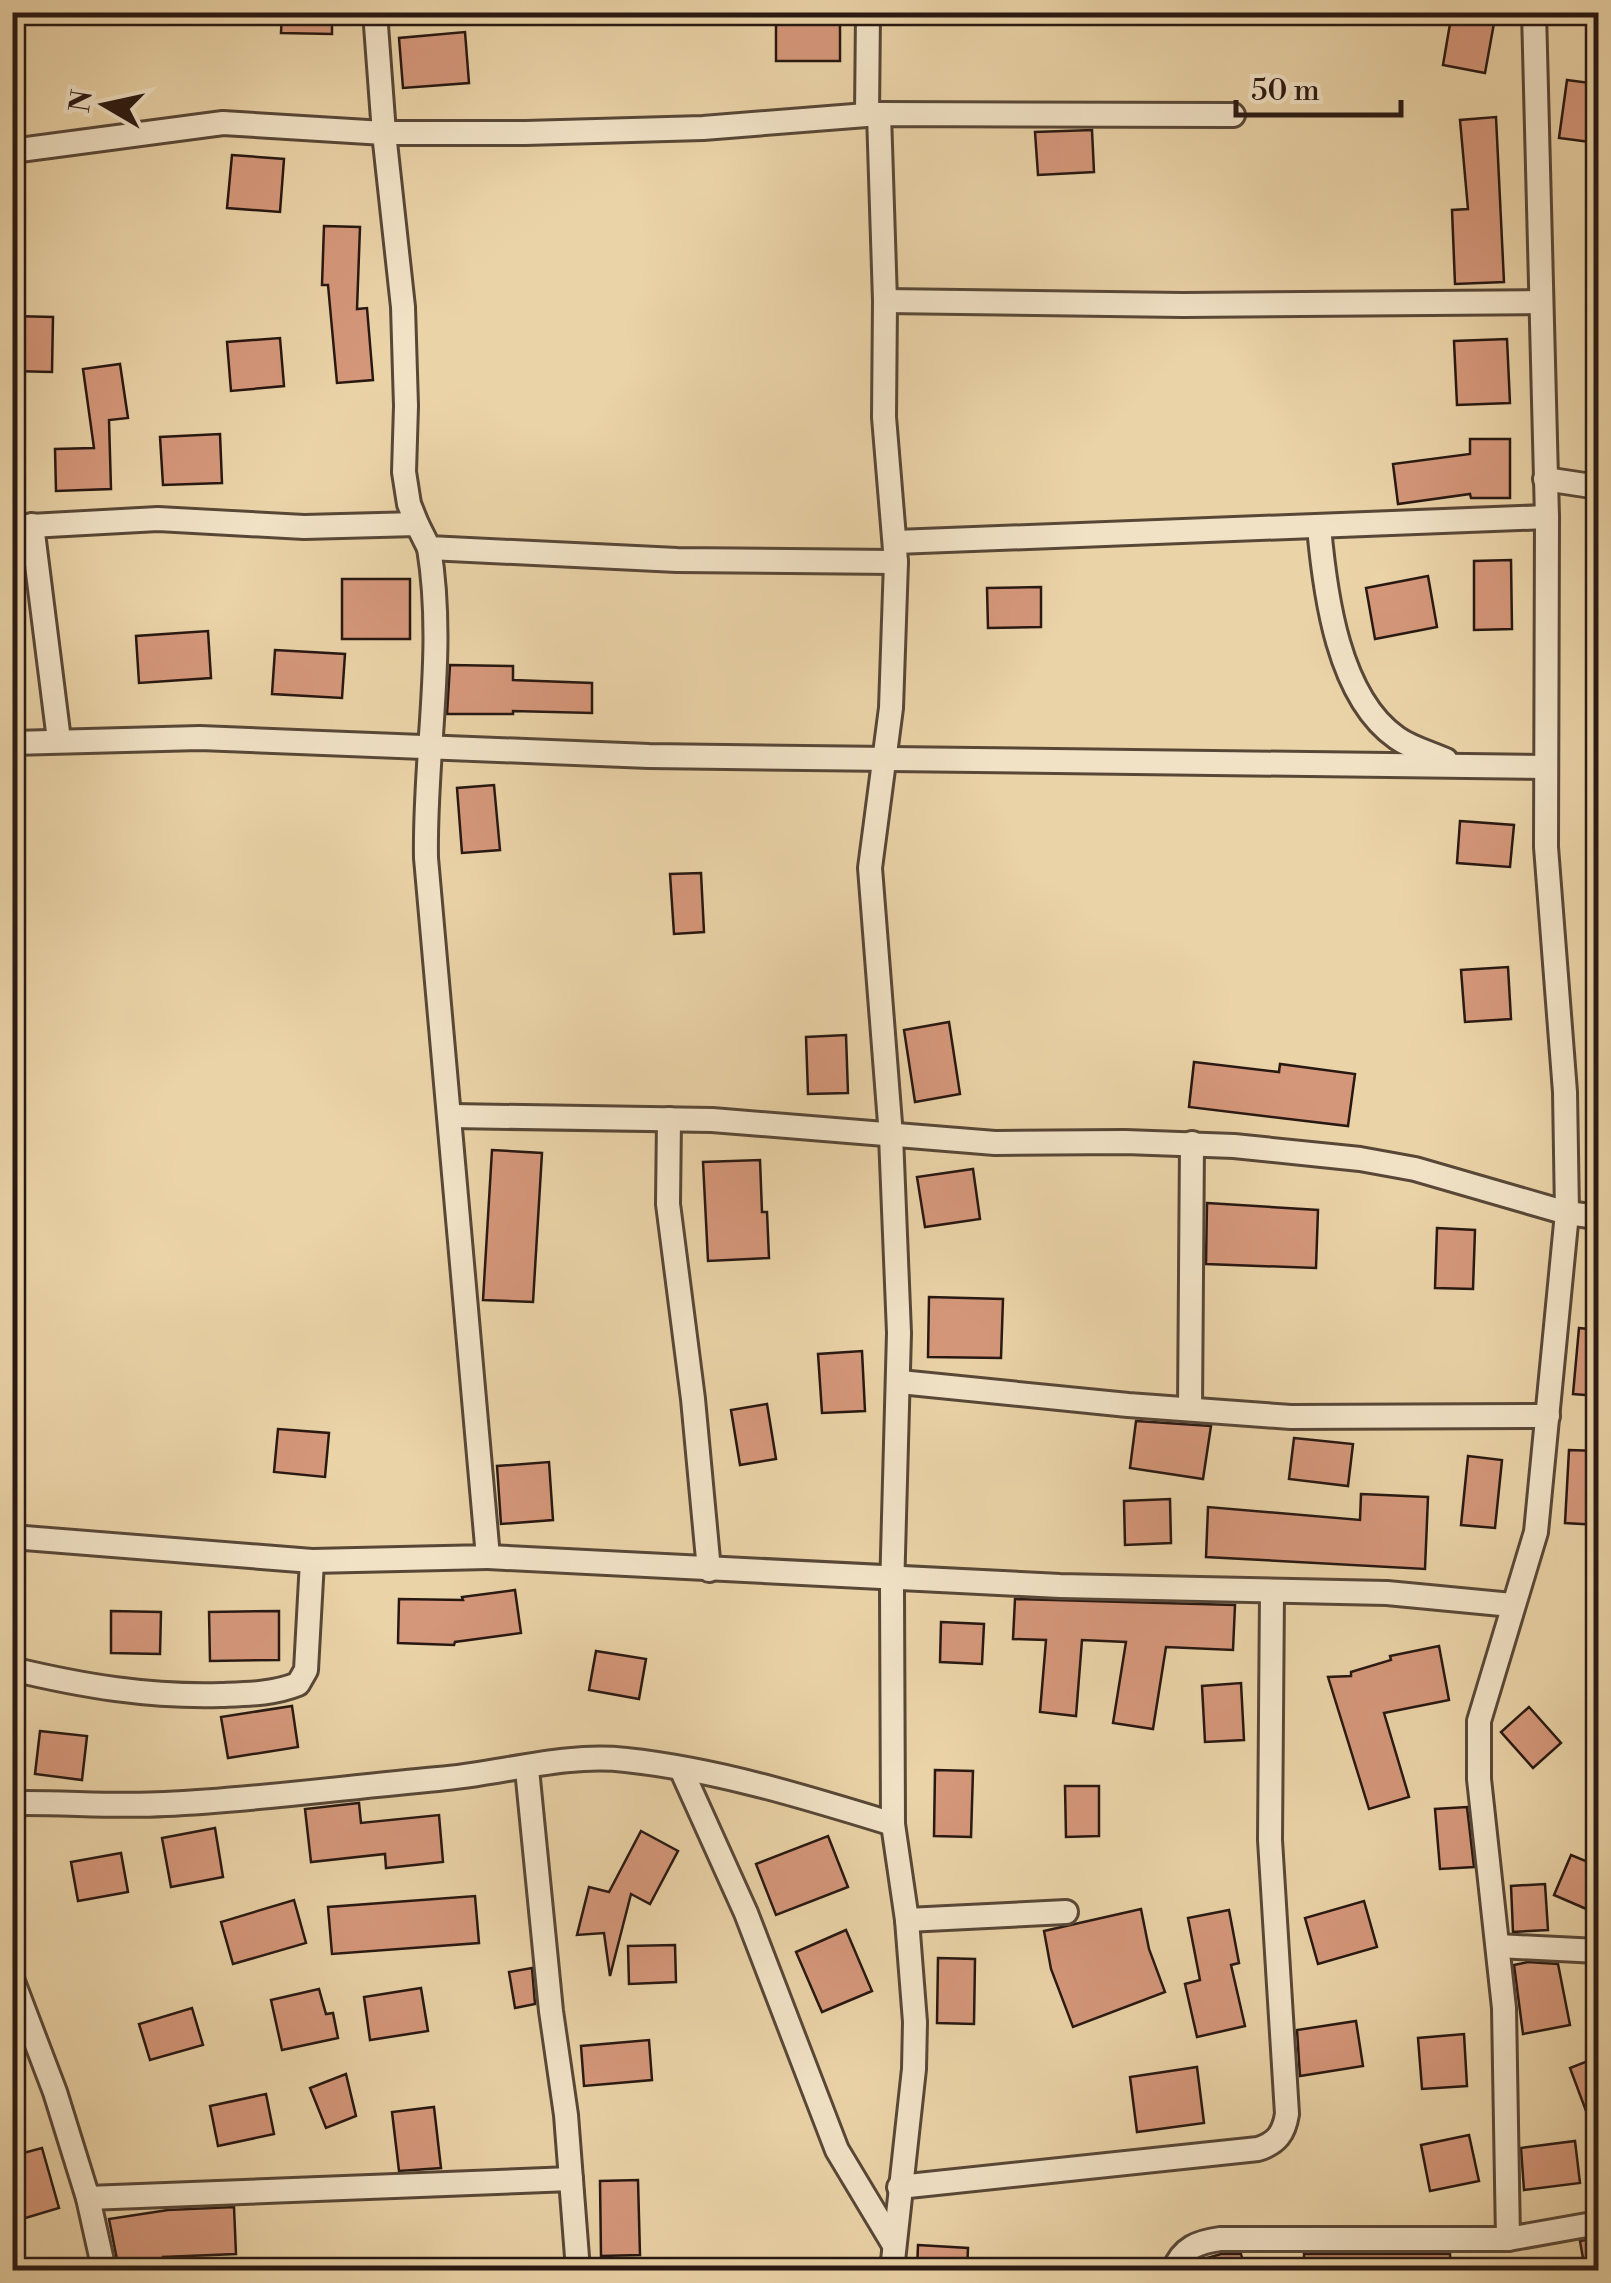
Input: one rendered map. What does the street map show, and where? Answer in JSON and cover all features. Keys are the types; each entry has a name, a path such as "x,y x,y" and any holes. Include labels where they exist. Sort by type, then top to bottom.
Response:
{"street":[{"path":"375,12 404,307 404,472 409,504 429,548 437,612 426,858 488,1557"},
{"path":"868,12 886,301 884,417 896,552 894,657 870,868 891,1136 900,1382 893,1575 893,1824 907,1920 915,2022 914,2069 892,2270"},
{"path":"1508,2239 1504,2008 1479,1780 1478,1734 1484,1700 1536,1532 1567,1213 1565,1092 1546,847 1547,518 1534,12"},
{"path":"12,151 224,122 384,133 703,128 873,114 1233,115"},
{"path":"886,301 1541,302"},
{"path":"1546,479 1598,488"},
{"path":"429,548 677,560 1547,518"},
{"path":"59,740 22,526 158,519 304,527 417,524"},
{"path":"1319,528 1322,568 1344,660 1360,698 1378,722 1399,740 1458,765"},
{"path":"12,743 200,738 702,758 1546,767"},
{"path":"450,1116 754,1123 995,1143 1192,1144 1378,1162 1461,1181 1567,1213 1598,1217"},
{"path":"669,1119 668,1204 691,1382 709,1570"},
{"path":"1190,1410 1192,1144"},
{"path":"900,1382 1190,1410 1324,1418 1548,1416"},
{"path":"12,1537 312,1561 488,1557 1060,1586 1387,1593 1512,1605"},
{"path":"12,1669 122,1692 178,1696 282,1691 298,1684 306,1670 312,1561"},
{"path":"899,2188 1258,2149 1280,2137 1287,2114 1270,1840 1272,1592"},
{"path":"12,1803 164,1804 593,1759 681,1769 766,1787 893,1824"},
{"path":"526,1768 578,2270"},
{"path":"681,1769 746,1912 838,2150 894,2245"},
{"path":"907,1920 1066,1912"},
{"path":"1498,1946 1598,1951"},
{"path":"12,1979 55,2092 88,2198 104,2270"},
{"path":"88,2198 571,2179"},
{"path":"1174,2270 1185,2251 1200,2242 1220,2239 1508,2239 1598,2222"}],"building":[{"path":"282,12 332,12 332,34 281,33"},
{"path":"776,12 840,12 840,61 776,61"},
{"path":"1452,12 1496,12 1485,73 1443,65"},
{"path":"465,32 469,83 403,88 399,38"},
{"path":"1567,80 1598,84 1598,143 1559,138"},
{"path":"1496,117 1504,282 1455,284 1452,210 1468,209 1460,120"},
{"path":"1092,130 1094,172 1038,175 1035,132"},
{"path":"232,155 284,159 280,212 227,208"},
{"path":"324,226 360,227 357,309 367,308 373,380 337,383 328,285 322,285"},
{"path":"12,316 53,317 52,372 12,371"},
{"path":"280,338 284,386 231,391 227,342"},
{"path":"1507,339 1510,403 1457,405 1454,341"},
{"path":"120,364 128,418 109,420 111,489 56,491 55,449 94,448 83,369"},
{"path":"220,434 222,483 163,485 160,437"},
{"path":"1470,439 1510,439 1510,498 1471,498 1470,494 1398,504 1393,464 1470,454"},
{"path":"1511,560 1512,629 1474,630 1474,561"},
{"path":"1428,576 1437,627 1375,639 1366,588"},
{"path":"342,579 410,579 410,639 342,639"},
{"path":"1041,587 1041,627 988,628 987,588"},
{"path":"208,631 211,678 139,683 136,636"},
{"path":"275,650 345,654 342,698 272,694"},
{"path":"450,665 513,666 513,680 592,683 592,713 447,714"},
{"path":"494,785 500,850 462,853 457,788"},
{"path":"1460,821 1514,825 1510,867 1457,863"},
{"path":"701,873 704,932 674,934 670,874"},
{"path":"1508,967 1511,1019 1465,1022 1461,970"},
{"path":"949,1022 960,1094 915,1102 904,1030"},
{"path":"846,1035 848,1093 808,1094 806,1037"},
{"path":"1194,1062 1279,1072 1280,1064 1355,1074 1348,1126 1189,1107"},
{"path":"492,1150 542,1153 533,1302 483,1300"},
{"path":"760,1160 769,1258 708,1261 703,1162"},
{"path":"973,1169 980,1219 925,1227 917,1177"},
{"path":"1207,1203 1318,1210 1316,1268 1206,1264"},
{"path":"1437,1228 1475,1230 1473,1289 1435,1288"},
{"path":"929,1297 1003,1299 1001,1358 928,1357"},
{"path":"1579,1328 1598,1330 1598,1396 1573,1394"},
{"path":"862,1351 865,1411 822,1413 818,1354"},
{"path":"767,1404 776,1459 740,1465 731,1410"},
{"path":"1136,1421 1211,1426 1203,1479 1130,1468"},
{"path":"278,1429 329,1433 325,1477 274,1472"},
{"path":"1294,1438 1353,1444 1348,1486 1289,1479"},
{"path":"1569,1450 1598,1451 1598,1525 1565,1523"},
{"path":"1468,1456 1502,1460 1495,1528 1461,1525"},
{"path":"549,1462 553,1520 501,1524 497,1466"},
{"path":"1361,1494 1428,1497 1425,1569 1206,1557 1208,1507 1360,1520"},
{"path":"1170,1499 1171,1543 1125,1545 1124,1501"},
{"path":"515,1590 521,1633 454,1645 398,1643 399,1599 463,1600 462,1597"},
{"path":"1015,1599 1235,1605 1233,1650 1166,1647 1153,1729 1113,1723 1126,1642 1082,1640 1076,1716 1040,1712 1046,1640 1013,1639"},
{"path":"111,1611 161,1612 160,1654 111,1653"},
{"path":"279,1611 279,1660 210,1661 209,1612"},
{"path":"941,1622 984,1624 982,1664 940,1662"},
{"path":"1439,1646 1449,1700 1384,1713 1409,1797 1369,1809 1328,1677 1351,1676 1351,1672 1391,1660 1390,1656"},
{"path":"596,1651 646,1659 639,1699 589,1690"},
{"path":"1241,1683 1244,1740 1205,1742 1202,1686"},
{"path":"292,1706 298,1747 228,1758 221,1717"},
{"path":"1529,1707 1561,1743 1533,1768 1501,1732"},
{"path":"40,1731 87,1736 82,1780 35,1774"},
{"path":"935,1770 973,1771 971,1837 934,1836"},
{"path":"1065,1786 1099,1786 1099,1836 1066,1837"},
{"path":"359,1803 361,1823 439,1815 443,1862 386,1868 385,1854 311,1862 305,1809"},
{"path":"1467,1807 1474,1867 1440,1869 1435,1809"},
{"path":"215,1828 223,1877 171,1887 162,1838"},
{"path":"641,1831 678,1851 650,1904 631,1894 610,1976 604,1933 577,1935 589,1887 609,1892"},
{"path":"828,1836 848,1887 776,1915 756,1864"},
{"path":"121,1853 128,1892 78,1901 71,1862"},
{"path":"1571,1855 1598,1866 1598,1914 1554,1895"},
{"path":"1545,1884 1548,1930 1513,1932 1511,1886"},
{"path":"475,1896 479,1943 332,1954 328,1907"},
{"path":"294,1900 306,1943 233,1964 221,1922"},
{"path":"1364,1901 1377,1947 1318,1964 1305,1918"},
{"path":"1141,1909 1149,1949 1165,1992 1073,2027 1051,1969 1044,1931"},
{"path":"1229,1910 1239,1963 1231,1965 1245,2026 1197,2037 1185,1984 1200,1980 1188,1918"},
{"path":"846,1930 872,1991 822,2012 796,1952"},
{"path":"675,1945 676,1982 629,1984 628,1946"},
{"path":"938,1958 975,1959 974,2024 937,2023"},
{"path":"1558,1964 1570,2025 1523,2034 1514,1965"},
{"path":"532,1968 535,2004 515,2008 509,1972"},
{"path":"421,1988 428,2031 370,2040 364,1997"},
{"path":"319,1989 326,2014 333,2013 338,2038 282,2050 271,2000"},
{"path":"192,2008 203,2045 150,2060 139,2024"},
{"path":"1356,2021 1363,2066 1300,2076 1297,2030"},
{"path":"1464,2034 1467,2086 1422,2089 1418,2038"},
{"path":"649,2040 652,2080 584,2086 581,2046"},
{"path":"1598,2057 1598,2135 1595,2135 1570,2068"},
{"path":"1197,2067 1204,2123 1137,2132 1130,2077"},
{"path":"346,2074 356,2116 326,2128 310,2088"},
{"path":"266,2094 274,2134 218,2146 210,2106"},
{"path":"434,2107 441,2168 399,2171 392,2112"},
{"path":"1469,2135 1479,2181 1430,2191 1421,2145"},
{"path":"1575,2141 1580,2183 1524,2190 1521,2148"},
{"path":"42,2148 59,2208 12,2222 12,2156"},
{"path":"638,2180 640,2255 601,2256 600,2181"},
{"path":"234,2207 236,2254 163,2257 165,2270 119,2270 109,2219 168,2210"},
{"path":"1598,2238 1598,2270 1585,2270 1580,2241"},
{"path":"918,2245 968,2248 967,2270 917,2270"},
{"path":"1241,2254 1245,2270 1190,2270 1200,2260"},
{"path":"1304,2254 1450,2254 1451,2270 1304,2270"}]}
